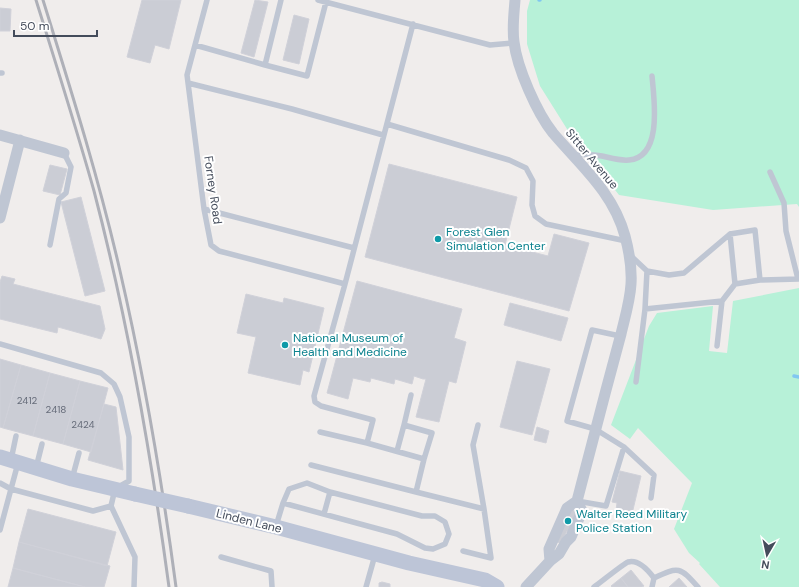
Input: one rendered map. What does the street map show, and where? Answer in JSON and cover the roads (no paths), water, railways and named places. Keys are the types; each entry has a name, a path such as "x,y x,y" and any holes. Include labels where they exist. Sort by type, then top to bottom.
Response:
{"street":[{"name":"Sitter Avenue","path":"515,0 513,30 515,51 528,87 542,117 552,132 597,181 620,220 629,254 631,283 629,302 595,429 578,501 582,511 571,537 566,542 559,554 550,561 526,587"},
{"path":"0,135 64,153"},
{"path":"0,218 20,140"},
{"name":"Linden Lane","path":"10,460 72,479 115,490 188,506 409,563 485,580 497,587"}],"lane":[{"name":"Forney Road","path":"207,0 187,75 204,209 211,245 218,251 345,284"},
{"path":"265,65 281,0"},
{"path":"318,0 490,45 514,43"},
{"path":"195,45 307,76 326,2"},
{"path":"366,443 373,420 321,406 315,402 314,396 345,284 412,24"},
{"path":"574,156 585,154 616,160 630,160 638,158 646,152 655,124 652,76"},
{"path":"188,83 383,134"},
{"path":"387,124 509,160 526,168 533,180 532,205 535,216 546,224 626,241"},
{"path":"50,245 59,199 66,193 71,167 64,153"},
{"path":"735,284 760,280 799,279 786,230 784,203 770,172"},
{"path":"204,209 354,248"},
{"path":"629,254 647,270 669,274 684,273 730,234 755,230 760,280"},
{"path":"717,346 722,301 735,284 730,234"},
{"path":"636,382 646,309 647,270"},
{"path":"646,309 722,301"},
{"path":"620,336 592,330 567,421 595,429 624,448 654,474 650,498"},
{"path":"0,344 101,374 114,384 120,397 129,437 129,481 115,490 111,506 135,557 134,587"},
{"path":"396,451 411,395"},
{"path":"404,425 432,433 416,492"},
{"path":"462,551 491,558 473,445 478,425"},
{"path":"320,432 424,459"},
{"path":"0,530 11,489 10,460 16,436"},
{"path":"36,468 42,444"},
{"path":"578,501 606,506 624,448"},
{"path":"72,479 79,453"},
{"path":"311,465 484,509"},
{"path":"0,483 11,489 93,511 111,506"},
{"path":"276,528 283,503 289,489 307,483 330,492 422,516 436,516 445,522 449,534 445,544 433,549 425,548 397,534 283,503"},
{"path":"324,514 330,492"},
{"path":"366,587 375,554"},
{"path":"221,557 272,570 272,587"},
{"path":"594,587 627,562 636,562 644,567 654,578"},
{"path":"654,578 671,570 679,570 687,574 698,587"},
{"path":"652,587 654,578"}],"waterway":[{"path":"794,376 799,377"}],"railway":[{"path":"36,0 94,191 118,289 138,388 169,587"},
{"path":"43,0 94,169 120,271 152,428 176,587"}],"place":[{"name":"Forest Glen Simulation Center","path":"438,239"},
{"name":"National Museum of Health and Medicine","path":"285,345"},
{"name":"Walter Reed Military Police Station","path":"568,521"}]}
